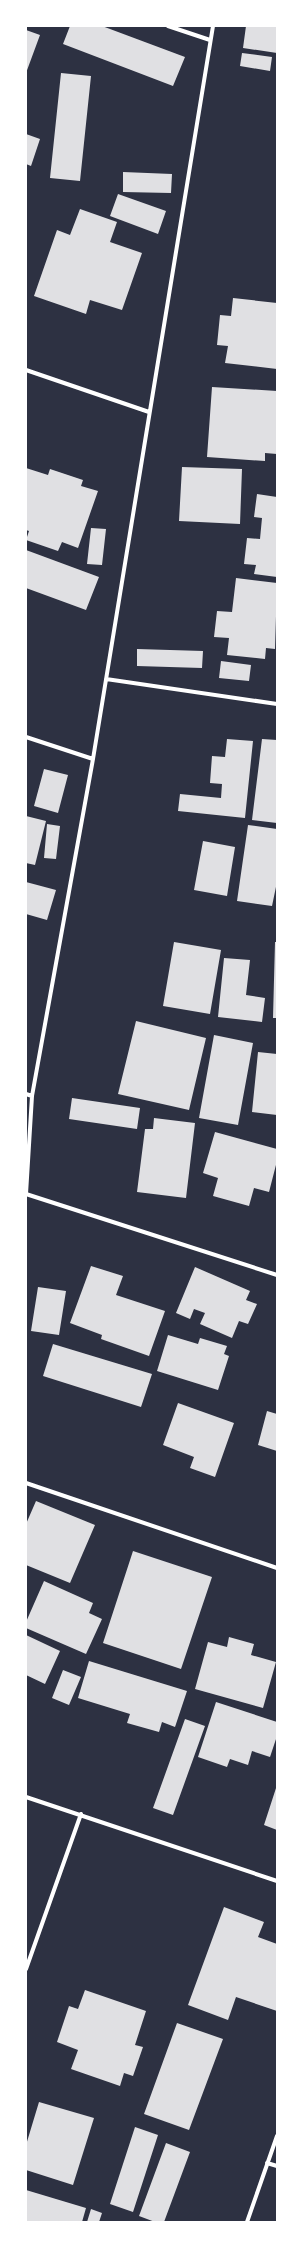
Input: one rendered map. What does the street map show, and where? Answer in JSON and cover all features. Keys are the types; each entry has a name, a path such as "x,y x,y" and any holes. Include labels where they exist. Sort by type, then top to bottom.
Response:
{"street":[{"path":"168,26 210,40"},
{"path":"213,26 93,759 32,1096 26,1194 277,1275"},
{"path":"26,370 149,412"},
{"path":"106,679 277,704"},
{"path":"26,737 93,759"},
{"path":"26,1094 32,1096"},
{"path":"26,1483 277,1568"},
{"path":"26,1796 277,1881"},
{"path":"26,1969 81,1814"},
{"path":"247,2222 277,2136"},
{"path":"268,2163 277,2166"}],"building":[{"path":"70,26 102,26 185,57 173,86 63,44"},
{"path":"246,26 277,26 277,53 243,48"},
{"path":"26,30 40,35 26,73"},
{"path":"242,53 272,57 270,71 240,66"},
{"path":"61,73 91,76 80,181 50,178"},
{"path":"26,134 40,139 31,166 26,164"},
{"path":"123,172 172,174 171,193 123,192"},
{"path":"118,194 166,211 158,234 110,216"},
{"path":"80,209 117,222 110,242 142,253 122,310 90,300 86,314 34,296 57,230 70,235"},
{"path":"233,298 277,303 277,369 225,363 228,346 217,345 220,315 231,316"},
{"path":"212,387 277,391 277,454 265,453 265,461 207,457"},
{"path":"182,467 242,469 240,524 179,521"},
{"path":"26,468 48,475 50,469 83,480 81,486 98,491 78,548 62,542 58,551 26,540 29,531 26,530"},
{"path":"257,494 277,497 277,577 254,574 256,565 244,564 247,538 260,539 262,518 254,517"},
{"path":"91,528 106,529 102,565 87,564"},
{"path":"26,550 99,577 86,610 26,588"},
{"path":"236,578 277,583 275,649 266,648 265,659 227,655 229,638 214,637 217,611 232,612"},
{"path":"137,649 203,651 202,668 137,666"},
{"path":"221,661 251,665 249,681 219,678"},
{"path":"227,739 253,741 245,818 178,811 180,794 221,798 222,784 210,783 212,756 225,757"},
{"path":"262,739 277,740 277,823 252,820"},
{"path":"44,769 68,775 58,813 34,806"},
{"path":"26,816 46,821 35,865 26,863"},
{"path":"47,824 60,826 56,859 44,858"},
{"path":"248,825 277,829 277,882 272,906 237,901"},
{"path":"203,841 235,847 227,896 194,890"},
{"path":"26,882 56,890 47,920 26,914"},
{"path":"174,942 221,950 210,1014 163,1006"},
{"path":"275,942 277,942 277,1018 273,1018"},
{"path":"224,958 250,960 246,995 265,998 262,1022 218,1017"},
{"path":"136,1021 206,1038 189,1110 118,1094"},
{"path":"214,1035 253,1043 238,1125 199,1118"},
{"path":"258,1052 277,1054 277,1115 252,1112"},
{"path":"72,1098 140,1108 137,1129 69,1119"},
{"path":"154,1118 195,1123 186,1198 137,1192 145,1129 153,1129"},
{"path":"215,1132 277,1149 277,1161 269,1192 254,1188 249,1206 213,1196 218,1178 203,1173"},
{"path":"91,1266 123,1276 116,1295 165,1311 149,1356 101,1339 102,1335 70,1323"},
{"path":"195,1267 250,1291 246,1300 257,1304 248,1324 239,1321 232,1338 200,1324 205,1313 194,1309 190,1319 176,1313"},
{"path":"38,1287 66,1291 59,1335 31,1331"},
{"path":"168,1335 198,1344 200,1338 227,1346 224,1354 229,1356 218,1390 157,1371"},
{"path":"53,1344 152,1374 141,1407 43,1376"},
{"path":"178,1403 234,1423 215,1477 190,1468 194,1457 163,1445"},
{"path":"267,1411 277,1414 277,1451 258,1445"},
{"path":"36,1501 95,1525 70,1583 26,1565 26,1524"},
{"path":"133,1551 212,1577 181,1669 103,1643"},
{"path":"44,1581 93,1603 89,1613 102,1619 86,1654 26,1628 26,1622"},
{"path":"26,1635 60,1651 45,1684 26,1675"},
{"path":"229,1637 254,1644 251,1655 276,1662 263,1708 195,1689 208,1642 227,1647"},
{"path":"89,1661 187,1691 175,1727 162,1722 159,1732 127,1723 130,1714 78,1698"},
{"path":"63,1670 81,1677 69,1705 52,1698"},
{"path":"216,1702 277,1722 277,1736 270,1757 252,1751 248,1765 230,1759 227,1767 198,1757"},
{"path":"185,1719 205,1726 173,1815 153,1808"},
{"path":"277,1785 277,1830 264,1825"},
{"path":"224,1907 264,1922 258,1937 277,1944 277,2011 236,1997 228,2020 188,2005"},
{"path":"85,1990 146,2011 135,2045 143,2047 133,2076 124,2073 120,2086 71,2069 78,2050 57,2042 69,2006 78,2009"},
{"path":"177,2023 223,2039 189,2130 144,2114"},
{"path":"39,2102 94,2118 73,2185 26,2170 26,2145"},
{"path":"135,2127 158,2135 133,2212 110,2204"},
{"path":"166,2143 190,2152 164,2222 155,2222 139,2216"},
{"path":"26,2190 86,2208 82,2222 26,2222"},
{"path":"91,2209 102,2213 99,2222 87,2222"}]}
